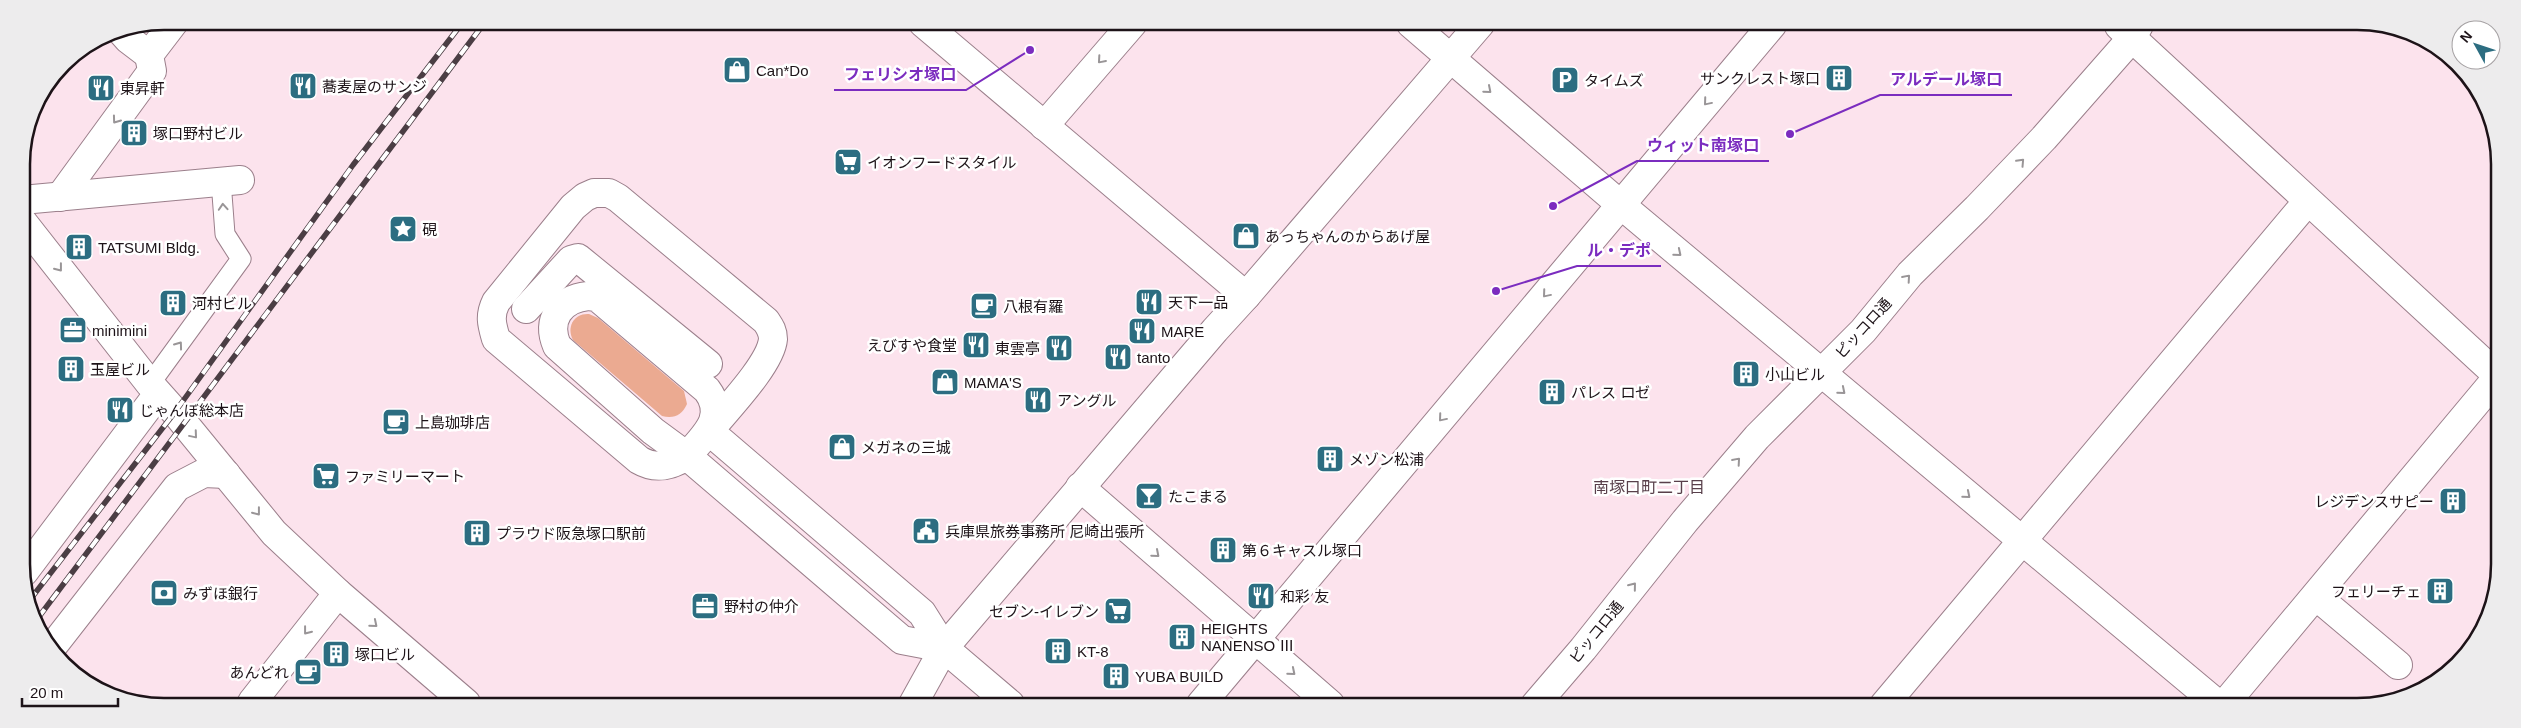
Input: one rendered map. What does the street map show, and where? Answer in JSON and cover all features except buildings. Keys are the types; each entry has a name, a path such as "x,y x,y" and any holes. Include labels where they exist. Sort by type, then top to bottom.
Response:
{"street":[{"path":"149,55 168,30"},
{"path":"931,30 1246,296"},
{"path":"1044,126 1127,30"},
{"path":"1418,30 1621,205 2210,698"},
{"path":"916,698 944,648 1080,487 1475,30"},
{"path":"1206,698 1768,30"},
{"path":"2129,30 2307,202 2491,369"},
{"name":"ピッコロ通","path":"1541,698 1584,648 1685,521 1758,437 1863,331 1910,274 2044,138 2129,30"},
{"path":"60,197 152,71 149,55 125,36"},
{"path":"30,199 231,181"},
{"path":"594,193 609,193 618,198 751,309 772,329 772,345 765,362 688,456 676,463 655,466 639,460 496,339 491,321 491,312 496,302 573,207 585,197 594,193"},
{"path":"1891,698 2307,202"},
{"path":"30,236 274,533 338,593 460,698"},
{"path":"526,309 571,260 578,258 708,364"},
{"path":"709,430 716,407 707,390 597,297 580,296 563,306 552,322 552,334 557,346 653,431 688,456 902,640 944,648"},
{"path":"2231,698 2491,385"},
{"path":"30,564 154,389"},
{"path":"709,430 922,612 944,648 1003,698"},
{"path":"56,643 177,488 204,473 226,474"},
{"path":"1080,487 1323,698"},
{"path":"255,698 338,593"},
{"path":"2316,596 2398,665"}],"lane":[{"path":"154,389 241,259 225,234 231,181"}],"shaded area":[{"path":"589,314 598,318 684,391 687,404 683,411 670,417 662,416 573,340 570,330 573,322 579,316"}],"railway":[{"path":"34,594 175,412 353,165 457,30"},
{"path":"40,616 479,30"}],"place":[{"name":"フェリシオ塚口","path":"1030,50"},
{"name":"Can*Do","path":"737,70"},
{"name":"サンクレスト塚口","path":"1839,78"},
{"name":"タイムズ","path":"1565,80"},
{"name":"蕎麦屋のサンジ","path":"303,86"},
{"name":"東昇軒","path":"101,88"},
{"name":"塚口野村ビル","path":"134,133"},
{"name":"アルデール塚口","path":"1790,134"},
{"name":"イオンフードスタイル","path":"848,162"},
{"name":"ウィット南塚口","path":"1553,206"},
{"name":"硯","path":"403,229"},
{"name":"あっちゃんのからあげ屋","path":"1246,236"},
{"name":"TATSUMI Bldg.","path":"79,247"},
{"name":"ル・デポ","path":"1496,291"},
{"name":"天下一品","path":"1149,302"},
{"name":"河村ビル","path":"173,303"},
{"name":"八根有羅","path":"984,306"},
{"name":"minimini","path":"73,330"},
{"name":"MARE","path":"1142,331"},
{"name":"えびすや食堂","path":"976,345"},
{"name":"東雲亭","path":"1059,348"},
{"name":"tanto","path":"1118,357"},
{"name":"玉屋ビル","path":"71,369"},
{"name":"小山ビル","path":"1746,374"},
{"name":"MAMA'S","path":"945,382"},
{"name":"パレス ロゼ","path":"1552,392"},
{"name":"アングル","path":"1038,400"},
{"name":"じゃんぼ総本店","path":"120,410"},
{"name":"上島珈琲店","path":"396,422"},
{"name":"メガネの三城","path":"842,447"},
{"name":"メゾン松浦","path":"1330,459"},
{"name":"ファミリーマート","path":"326,476"},
{"name":"たこまる","path":"1149,496"},
{"name":"レジデンスサピー","path":"2453,501"},
{"name":"兵庫県旅券事務所 尼崎出張所","path":"926,531"},
{"name":"プラウド阪急塚口駅前","path":"477,533"},
{"name":"第６キャスル塚口","path":"1223,550"},
{"name":"フェリーチェ","path":"2440,591"},
{"name":"みずほ銀行","path":"164,593"},
{"name":"和彩 友","path":"1261,596"},
{"name":"野村の仲介","path":"705,606"},
{"name":"セブン-イレブン","path":"1118,611"},
{"name":"HEIGHTS NANENSO Ⅲ","path":"1182,637"},
{"name":"KT-8","path":"1058,651"},
{"name":"塚口ビル","path":"336,654"},
{"name":"あんどれ","path":"308,672"},
{"name":"YUBA BUILD","path":"1116,676"}],"district":[{"name":"南塚口町二丁目","path":"1649,487"}]}
